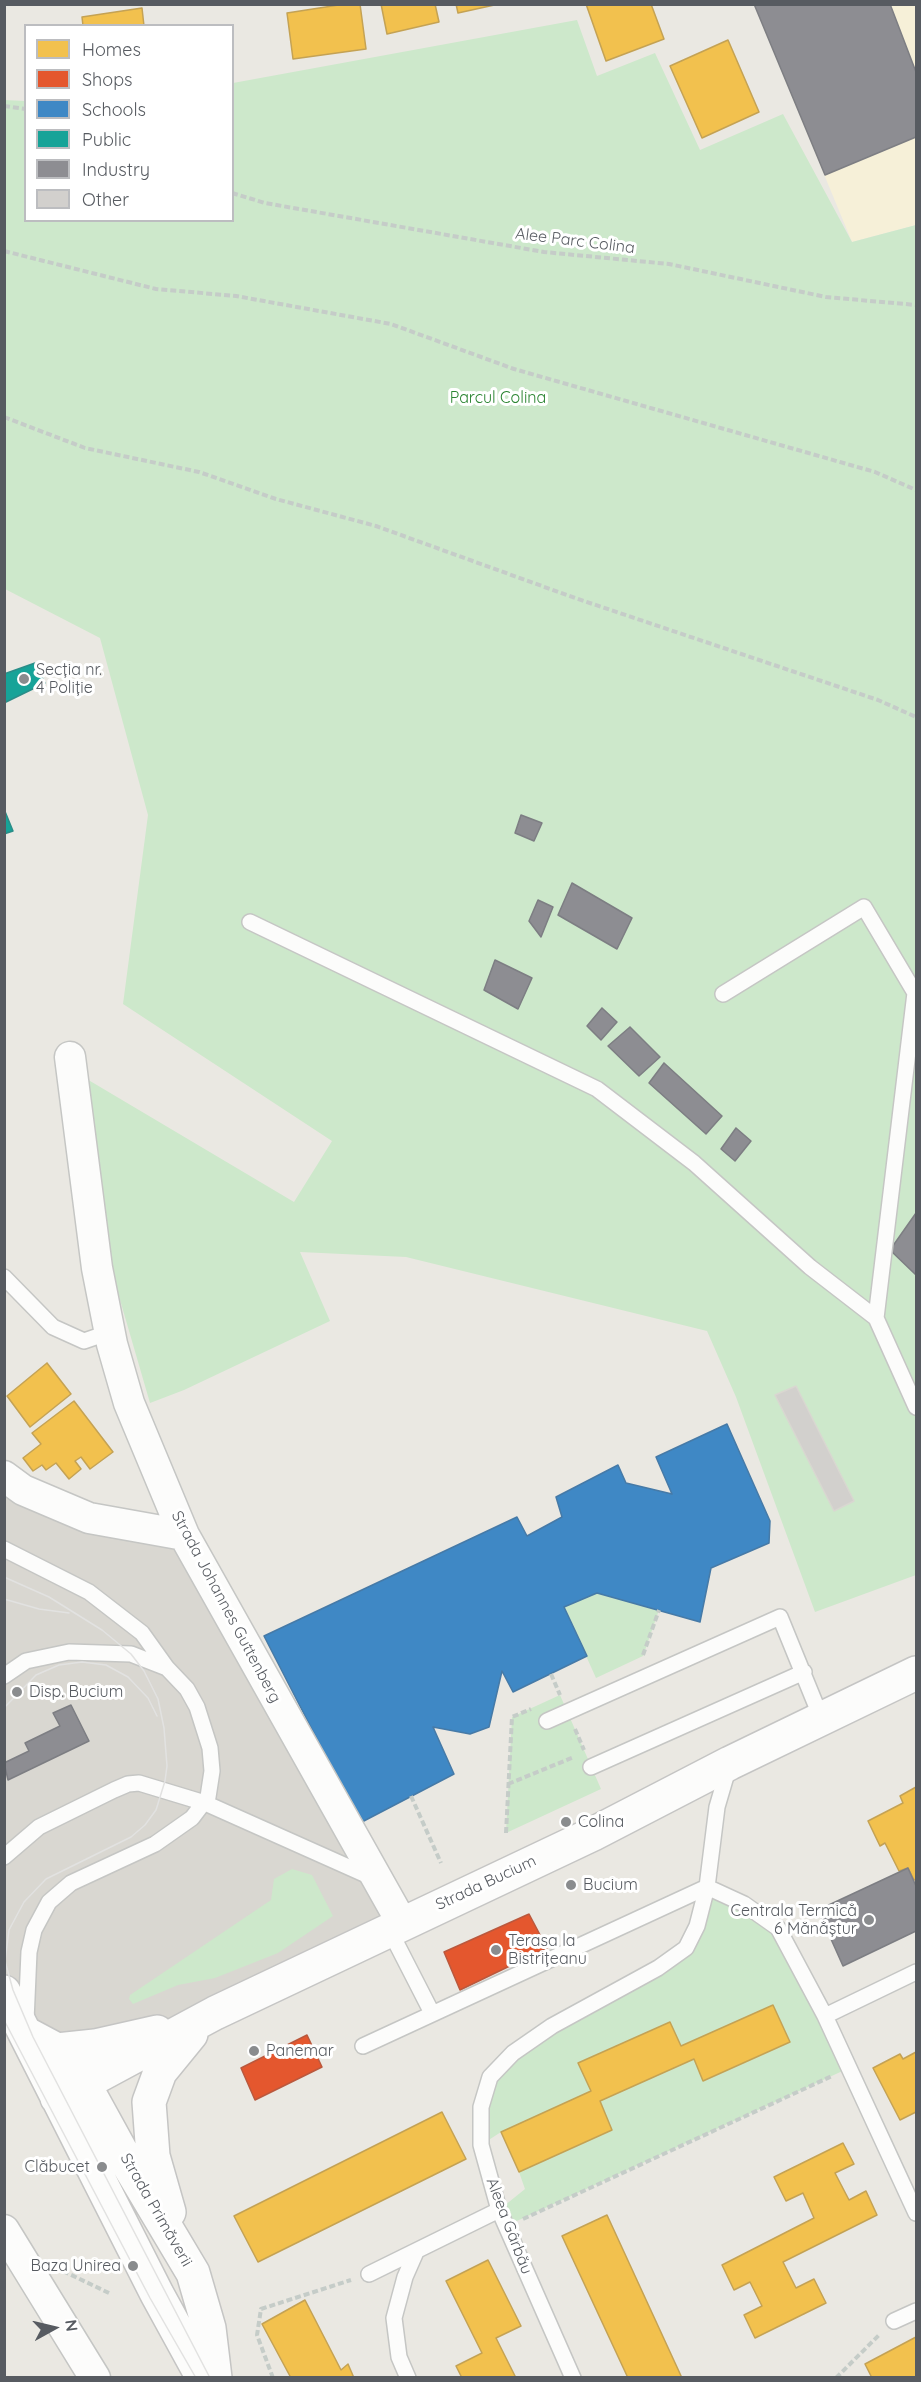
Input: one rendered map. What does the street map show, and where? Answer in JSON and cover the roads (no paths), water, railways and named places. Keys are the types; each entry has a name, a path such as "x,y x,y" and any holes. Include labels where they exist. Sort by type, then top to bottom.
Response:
{"main road":[{"name":"Strada Bucium","path":"71,2091 215,2013 593,1834 730,1763 916,1673"},
{"path":"4,1992 26,2033 71,2091"},
{"path":"26,2033 57,2050 152,2034 180,2022 215,2013"},
{"path":"176,2245 164,2188 153,2156 149,2102 160,2072 183,2041 215,2013"},
{"path":"57,2050 71,2091"},
{"name":"Strada Primăverii","path":"71,2091 193,2273 209,2328 215,2357 215,2378"},
{"name":"Strada Primăverii","path":"71,2091 203,2378"}],"street":[{"name":"Strada Johannes Guttenberg","path":"70,1057 97,1268 110,1332 129,1403 184,1535 378,1880 396,1926"},
{"path":"4,1476 23,1490 89,1518 184,1535"},
{"path":"4,2230 95,2378"}],"lane":[{"path":"723,994 864,907 915,993 876,1318"},
{"path":"250,922 597,1089 694,1163 810,1267 876,1318 916,1407"},
{"path":"4,1277 54,1327 84,1341 110,1332"},
{"path":"4,1549 88,1592 142,1633 167,1668 187,1689 203,1721 212,1772 212,1781 205,1803 199,1811 155,1845 71,1883 49,1902 34,1930 29,1952 26,2033"},
{"path":"547,1721 780,1617 822,1720"},
{"path":"4,1676 26,1662 69,1652 131,1654 167,1668"},
{"path":"591,1767 804,1672"},
{"name":"Aleea Gârbău","path":"573,2378 499,2210 481,2145 481,2107 490,2077 513,2053 552,2026 668,1961 686,1948 697,1926 707,1887 717,1807 730,1763"},
{"path":"4,1857 39,1827 128,1784 151,1786 205,1803 378,1880"},
{"path":"363,2046 707,1887 744,1904 778,1928 825,2016 916,2213"},
{"path":"396,1926 432,2013"},
{"path":"825,2016 916,1972"},
{"path":"369,2274 416,2253 499,2210"},
{"path":"408,2378 399,2357 394,2318 405,2277 416,2253"},
{"path":"894,2321 916,2311"}],"tram line":[{"path":"4,1577 49,1597 102,1630 131,1654 144,1671 158,1699 164,1728 167,1766 156,1810 145,1825 131,1837 46,1879 24,1902 9,1930 5,1961 13,1990 33,2037 210,2378"},
{"path":"4,1599 39,1609 69,1613"},
{"path":"4,1708 36,1675 59,1665 82,1662 106,1665 128,1677 148,1698 157,1716"},
{"path":"4,2020 150,2298 196,2378"}],"place":[{"name":"Secția nr. 4 Poliție","path":"24,679"},
{"name":"Disp. Bucium","path":"17,1692"},
{"name":"Colina","path":"566,1822"},
{"name":"Bucium","path":"571,1885"},
{"name":"Centrala Termică 6 Mănăștur","path":"869,1920"},
{"name":"Terasa la Bistrițeanu","path":"496,1950"},
{"name":"Panemar","path":"254,2051"},
{"name":"Clăbucet","path":"102,2167"},
{"name":"Baza Unirea","path":"133,2266"}],"park label":[{"name":"Parcul Colina","path":"498,398"}]}
